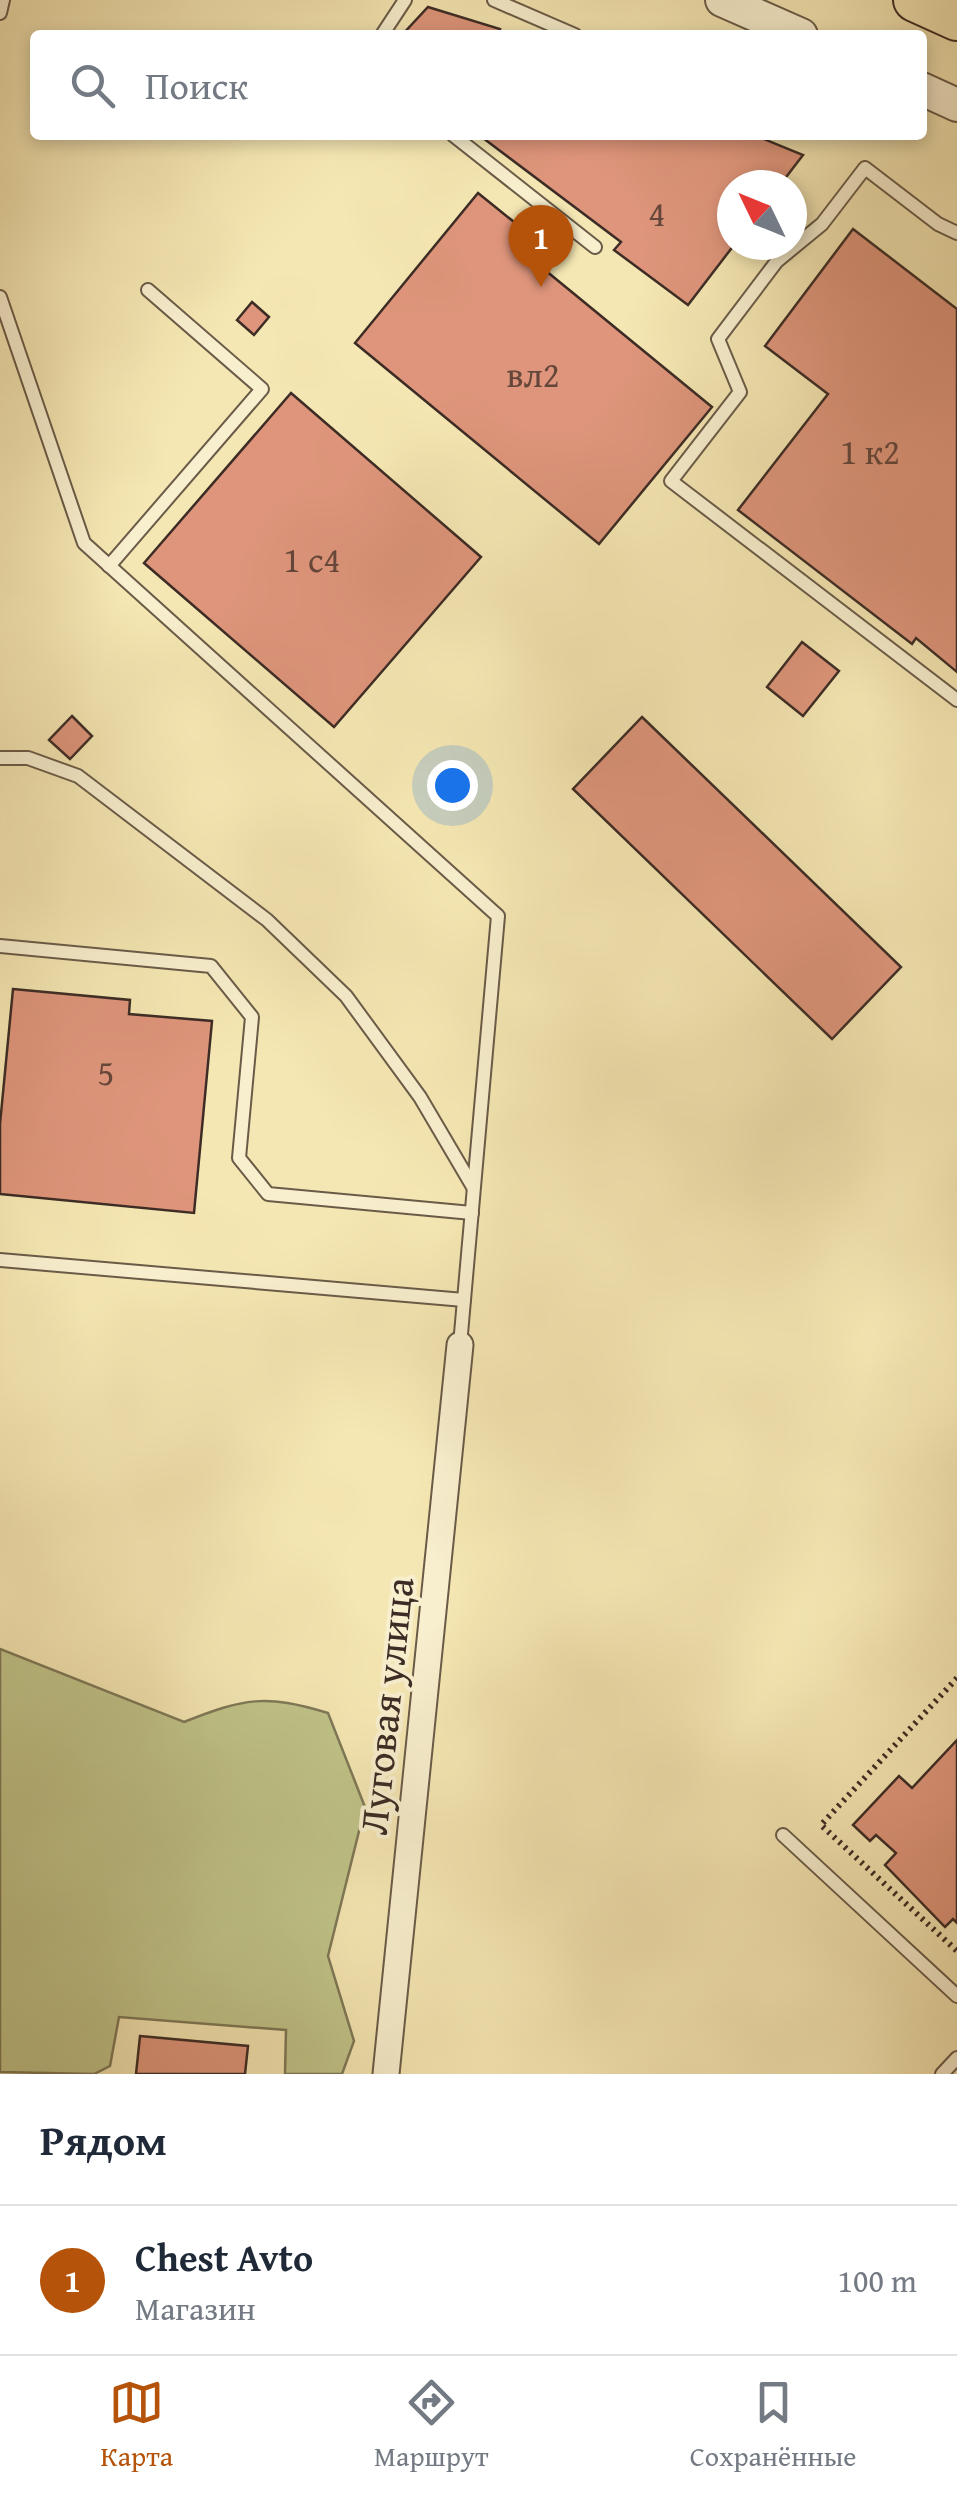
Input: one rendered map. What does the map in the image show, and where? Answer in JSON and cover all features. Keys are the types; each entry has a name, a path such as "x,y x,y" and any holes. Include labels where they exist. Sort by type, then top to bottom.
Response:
{"highway":[{"path":"915,0 957,19"}],"street":[{"path":"722,0 789,30"},
{"path":"927,91 957,105"},
{"name":"Луговая улица","path":"386,2074 460,1345"}],"lane":[{"path":"0,12 3,0"},
{"path":"385,30 405,0"},
{"path":"494,0 563,30"},
{"path":"459,140 595,247"},
{"path":"957,233 938,224 864,168 822,224 777,262 718,339 740,392 671,482 957,700"},
{"path":"109,566 262,389 148,290"},
{"path":"0,296 84,544 498,916 460,1345"},
{"path":"0,758 28,758 78,776 266,920 346,996 420,1096 474,1189"},
{"path":"0,946 210,966 252,1017 239,1158 268,1194 472,1213"},
{"path":"0,1260 464,1300"},
{"path":"782,1835 957,1996"},
{"path":"942,2074 957,2058"}],"path":[{"path":"957,1678 821,1825 957,1951"}],"green space":[{"path":"0,1649 184,1722 255,1701 288,1703 328,1713 365,1807 328,1956 354,2041 342,2074 285,2074 286,2030 119,2017 110,2066 94,2074 0,2072"}],"building":[{"path":"428,7 500,29 500,30 407,30"},
{"path":"486,140 766,140 803,155 792,170 717,170 717,260 722,260 688,305 614,250 621,242"},
{"path":"478,193 545,247 534,261 712,407 599,544 355,343"},
{"path":"853,229 957,309 957,672 916,638 912,644 738,510 828,394 765,346"},
{"path":"252,302 269,317 254,335 237,320"},
{"path":"291,393 481,557 334,727 144,563"},
{"path":"802,642 839,671 803,716 767,687"},
{"path":"72,716 92,736 70,759 49,740"},
{"path":"642,717 901,967 832,1039 573,789"},
{"path":"13,989 130,1000 129,1014 212,1021 194,1213 0,1194 0,1124"},
{"path":"957,1740 957,1923 953,1919 945,1927 885,1865 896,1853 876,1835 870,1841 853,1825 899,1776 912,1788"},
{"path":"140,2036 248,2046 245,2074 136,2074"}],"place":[{"name":"Chest Avto","path":"541,287"}]}
